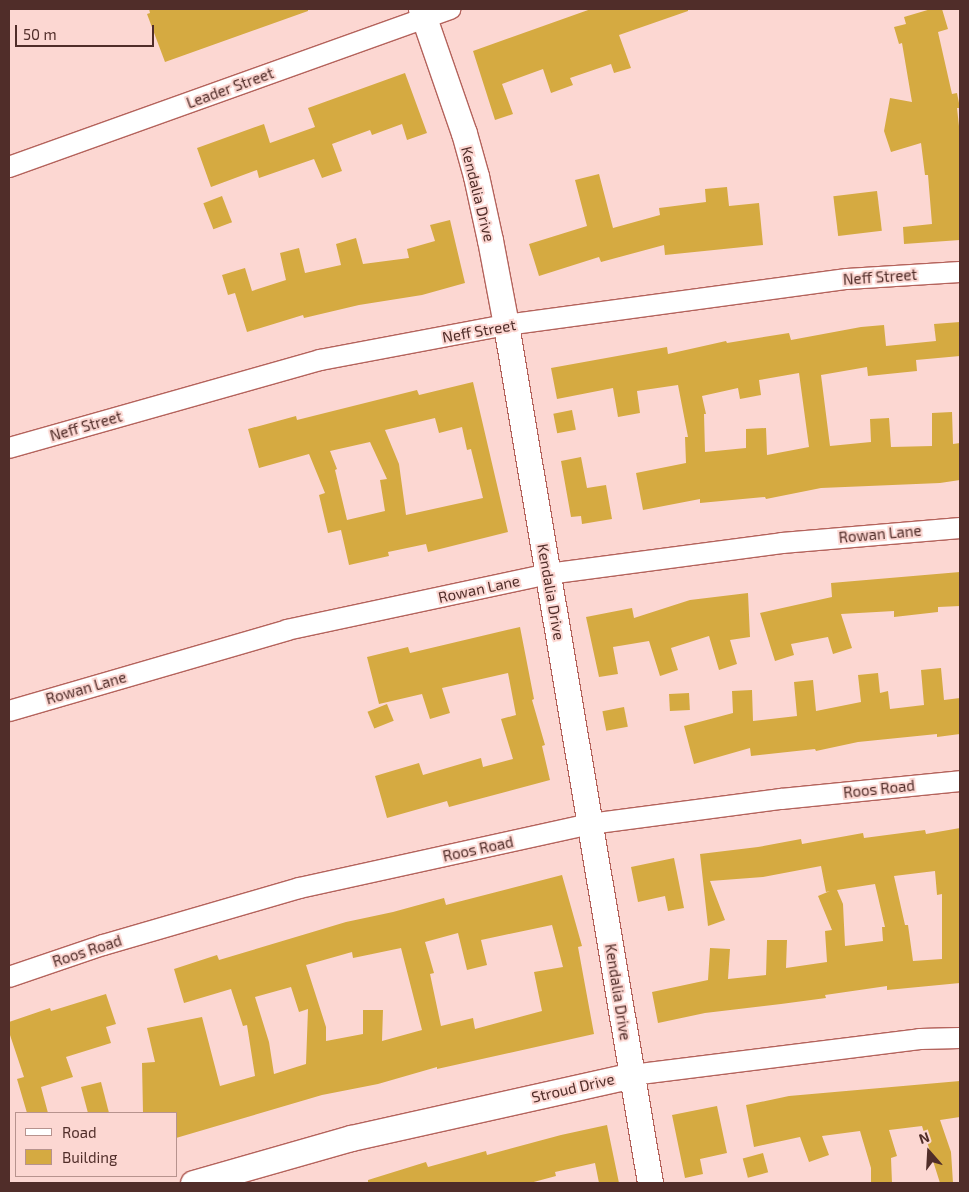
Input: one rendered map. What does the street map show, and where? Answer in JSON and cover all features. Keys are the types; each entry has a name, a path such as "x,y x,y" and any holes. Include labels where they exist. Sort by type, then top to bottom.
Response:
{"street":[{"name":"Leader Street","path":"9,167 423,13 451,9"},
{"name":"Kendalia Drive","path":"423,13 450,88 476,176 506,325 650,1183"},
{"name":"Neff Street","path":"9,448 320,360 506,325 847,279 960,272"},
{"name":"Rowan Lane","path":"9,710 287,630 548,574 782,543 960,528"},
{"name":"Roos Road","path":"9,977 102,945 299,888 590,824 781,799 960,781"},
{"name":"Stroud Drive","path":"193,1183 351,1138 632,1075 920,1039 960,1038"}],"building":[{"path":"149,9 308,9 308,11 165,62 147,14 150,13"},
{"path":"591,9 688,9 688,11 619,35 631,68 614,73 611,64 570,78 573,85 551,93 543,69 502,84 513,114 495,120 473,51"},
{"path":"931,9 942,9 948,29 938,32 952,94 957,93 960,108 957,108 960,135 960,240 904,244 903,227 932,224 928,175 925,175 921,143 891,152 884,131 890,98 912,102 902,43 899,44 894,27 906,24 904,17"},
{"path":"405,73 427,133 407,140 402,124 372,135 370,130 332,144 342,171 322,178 314,159 259,178 257,170 211,187 197,148 264,124 270,143 315,127 308,108"},
{"path":"599,174 613,228 660,215 659,208 706,202 705,189 727,187 729,206 759,203 763,245 665,255 664,245 601,262 599,257 539,276 529,244 587,226 575,180"},
{"path":"877,191 882,231 838,236 833,196"},
{"path":"222,196 232,222 213,229 203,203"},
{"path":"450,220 465,283 422,295 359,305 304,318 303,315 247,332 235,293 228,295 222,275 245,268 252,291 286,280 280,253 299,248 305,273 341,265 336,244 356,238 363,264 409,258 407,249 435,241 430,225"},
{"path":"960,322 960,356 916,360 917,371 868,376 867,367 821,375 830,446 871,442 870,419 889,418 891,447 932,446 932,413 952,412 953,444 960,443 960,480 940,483 821,488 766,499 765,497 700,503 700,499 643,510 636,473 686,463 685,437 688,437 678,385 637,391 640,413 618,417 613,388 557,399 551,368 667,347 668,354 726,341 727,343 789,333 791,340 861,327 884,325 886,346 936,341 934,324","holes":["799,373 809,447 767,455 766,428 746,429 746,448 705,452 704,414 706,414 702,396 738,388 740,399 761,395 759,380"]},
{"path":"473,382 508,532 428,552 426,544 388,552 389,556 349,565 341,530 328,533 319,495 325,493 309,454 259,468 248,429 296,416 297,420 417,390 419,395","holes":["435,418 439,433 462,427 467,450 471,449 483,498 406,515 399,464 385,430","370,442 387,479 380,480 385,511 347,520 335,470 337,469 330,451"]},
{"path":"572,410 576,430 557,433 553,414"},
{"path":"581,457 587,488 606,485 612,519 582,524 581,516 571,517 561,461"},
{"path":"960,572 960,606 938,607 938,612 894,617 894,611 841,614 852,648 833,654 828,637 791,644 794,655 775,661 760,613 832,597 831,583"},
{"path":"748,593 750,637 730,640 737,664 719,670 709,636 671,648 678,670 660,676 649,641 613,647 618,674 599,677 586,617 632,608 634,618 690,600"},
{"path":"520,627 534,699 532,700 545,745 542,746 550,780 449,807 447,801 387,818 375,776 419,763 423,775 481,758 483,767 513,759 501,719 516,715 508,673 442,688 450,713 430,719 422,694 379,704 367,657 408,647 410,653"},
{"path":"941,668 944,700 960,698 960,734 937,737 937,734 858,742 816,751 815,749 751,756 750,748 694,764 684,726 733,713 732,691 752,690 753,721 797,716 794,682 813,680 816,711 861,702 858,675 878,673 880,693 888,691 890,709 924,705 921,670"},
{"path":"689,693 690,710 670,711 669,694"},
{"path":"387,704 394,721 374,729 368,712"},
{"path":"624,707 628,727 606,731 602,711"},
{"path":"960,828 960,983 887,990 887,986 825,995 826,998 705,1013 658,1023 652,992 708,980 710,948 730,949 728,979 766,975 767,940 787,940 786,968 827,962 825,931 832,930 818,896 830,891 826,892 821,866 763,877 710,881 725,920 708,926 700,854 758,847 801,839 802,844 863,833 864,838 925,830 926,834","holes":["935,871 937,895 942,894 942,959 913,961 908,925 905,925 894,876","875,884 885,927 882,927 883,941 845,946 843,904 837,890"]},
{"path":"674,858 684,908 668,911 665,896 638,902 631,867"},
{"path":"562,875 582,946 578,947 594,1034 437,1069 437,1067 378,1084 322,1095 178,1137 178,1112 143,1112 142,1063 155,1062 147,1028 202,1017 220,1086 255,1076 247,1025 243,1026 231,989 184,1003 174,969 217,955 219,960 346,922 444,898 446,905","holes":["552,925 563,967 534,972 542,1011 475,1029 473,1018 441,1026 430,974 434,973 425,942 458,933 467,970 487,965 481,940","401,948 422,1030 382,1041 383,1010 363,1010 363,1034 326,1041 326,1027 306,965 352,952 353,958","291,987 299,1012 308,1009 306,1064 274,1074 269,1042 255,997"]},
{"path":"106,994 116,1024 106,1027 111,1043 66,1057 73,1077 41,1087 48,1112 27,1112 17,1079 24,1077 9,1032 9,1022 50,1008 51,1011"},
{"path":"960,1081 960,1117 940,1120 951,1152 953,1183 940,1183 922,1126 889,1130 897,1156 891,1158 892,1183 871,1183 871,1168 860,1131 822,1136 829,1155 809,1162 800,1137 754,1147 746,1105 789,1096"},
{"path":"101,1082 109,1112 88,1112 81,1087"},
{"path":"717,1106 727,1153 700,1159 703,1174 685,1178 672,1115"},
{"path":"607,1125 619,1183 599,1183 595,1163 555,1172 556,1176 530,1183 368,1183 368,1180 426,1162 428,1167 486,1151 487,1155"},
{"path":"763,1153 768,1172 748,1178 743,1158"}]}
